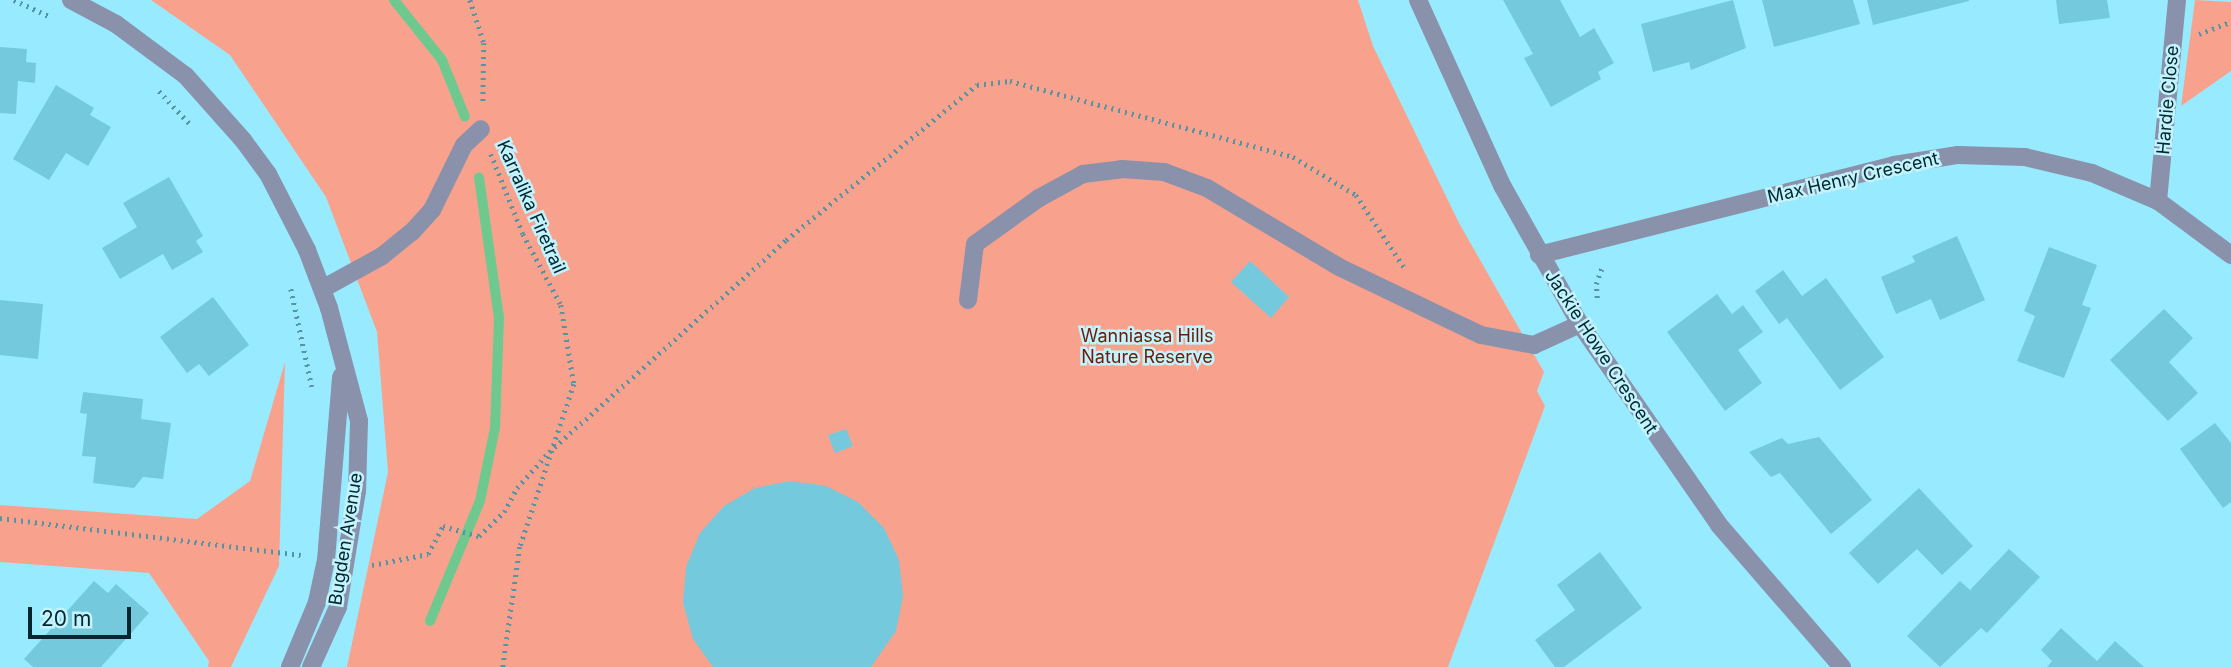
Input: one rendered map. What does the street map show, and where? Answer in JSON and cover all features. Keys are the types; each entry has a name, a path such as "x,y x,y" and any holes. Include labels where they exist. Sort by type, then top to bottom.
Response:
{"street":[{"name":"Bugden Avenue","path":"71,0 116,24 186,76 236,131 268,174 322,289 359,421 357,491 338,607 311,667"},
{"name":"Jackie Howe Crescent","path":"1418,0 1491,161 1539,254 1580,324 1719,526 1842,667"},
{"name":"Hardie Close","path":"2158,201 2177,0"},
{"path":"322,289 382,256 412,232 432,210 464,145 481,129"},
{"name":"Max Henry Crescent","path":"1539,254 1894,166 1958,155 2025,157 2092,173 2158,201 2231,255"},
{"path":"968,300 975,244 1039,198 1083,174 1122,169 1164,172 1207,188 1339,267 1481,335 1534,345 1580,324"},
{"name":"Bugden Avenue","path":"290,667 317,602 327,560 342,367"}],"path":[{"path":"14,0 57,20"},
{"name":"Karralika Firetrail","path":"470,0 484,43 481,129 523,234 561,305 574,384 520,547 503,667"},
{"path":"151,83 195,130"},
{"path":"290,283 313,391"},
{"path":"0,518 327,560"},
{"path":"346,562 366,566 428,554 443,526 454,526 479,536"},
{"path":"304,566 306,556"}],"green space":[{"name":"Wanniassa Hills Nature Reserve","path":"151,0 1358,0 1373,46 1459,223 1544,372 1537,391 1545,406 1448,667 347,667 388,472 377,332 326,197 230,55"},
{"path":"2195,0 2231,2 2231,71 2181,106"},
{"path":"285,362 279,566 231,667 208,667 209,661 149,573 0,562 0,505 197,519 250,481"}],"building":[{"path":"1503,0 1560,0 1580,37 1594,28 1614,63 1598,72 1601,79 1551,107 1524,58 1533,54"},
{"path":"1733,0 1746,48 1691,70 1689,62 1653,72 1641,24"},
{"path":"1762,0 1853,0 1860,24 1774,47"},
{"path":"1867,0 1969,0 1969,1 1873,25"},
{"path":"2056,0 2107,0 2110,18 2059,24"},
{"path":"0,47 27,49 26,62 36,63 35,83 18,81 16,114 0,113"},
{"path":"56,85 94,108 90,115 111,127 88,166 66,153 49,180 13,159"},
{"path":"169,177 203,236 196,241 203,252 172,270 163,254 120,279 102,248 137,227 123,203"},
{"path":"1957,236 1985,300 1940,320 1931,299 1896,314 1881,277 1915,262 1912,256"},
{"path":"2049,247 2097,265 2082,305 2091,308 2064,378 2017,361 2035,316 2024,311"},
{"path":"1250,261 1289,297 1271,318 1231,282"},
{"path":"1783,270 1802,296 1826,278 1884,357 1840,390 1787,318 1779,324 1755,291"},
{"path":"1717,294 1732,314 1743,305 1763,332 1738,350 1762,383 1725,411 1667,332"},
{"path":"213,297 249,345 209,376 199,364 187,373 160,337"},
{"path":"0,300 43,304 38,359 0,355"},
{"path":"2164,309 2193,338 2169,362 2198,393 2168,421 2110,360"},
{"path":"83,392 143,399 141,419 171,423 163,479 143,477 134,488 93,483 96,457 82,456 87,414 80,413"},
{"path":"2215,423 2231,443 2231,502 2223,508 2180,449"},
{"path":"846,429 853,446 835,453 828,435"},
{"path":"1819,437 1872,500 1831,534 1780,473 1771,477 1749,452 1782,438 1788,444"},
{"path":"790,481 826,486 858,502 884,528 899,560 903,596 896,631 871,667 713,667 693,639 683,603 686,567 700,533 724,506 755,488"},
{"path":"1919,488 1973,546 1942,575 1917,549 1878,584 1849,553"},
{"path":"2009,549 2040,577 1987,633 1981,628 1940,667 1907,636 1960,581 1970,590"},
{"path":"1600,552 1642,608 1564,667 1555,667 1535,640 1575,610 1557,585"},
{"path":"94,581 108,593 116,584 149,613 101,667 33,667 24,659"},
{"path":"2061,628 2097,661 2115,641 2144,667 2047,667 2052,661 2041,650"}],"waterway":[{"path":"394,0 442,60 465,117"},
{"path":"430,621 480,501 495,428 499,318 479,177"}]}
